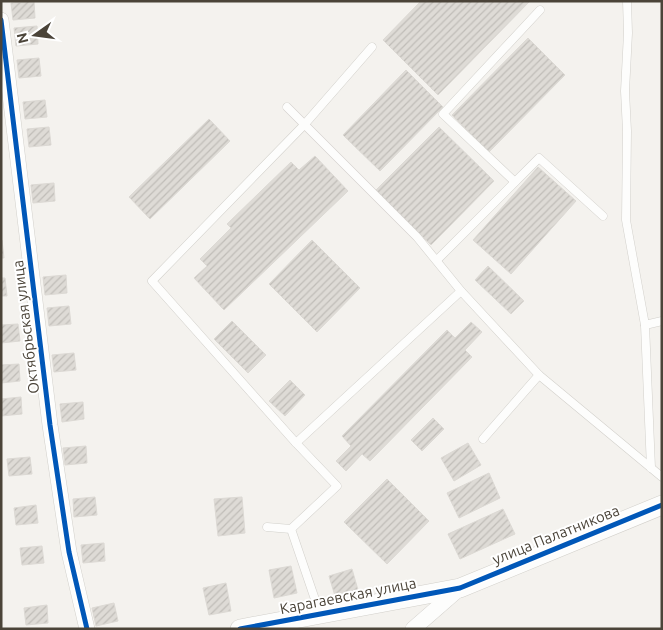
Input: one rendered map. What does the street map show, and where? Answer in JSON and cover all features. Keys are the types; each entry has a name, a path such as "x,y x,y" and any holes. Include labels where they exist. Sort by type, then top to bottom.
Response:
{"street":[{"name":"Октябрьская улица","path":"1,20 50,425 69,552 87,629"},
{"name":"улица Палатникова","path":"460,588 662,505"},
{"name":"Карагаевская улица","path":"240,629 460,588"},
{"path":"413,629 460,588"}],"lane":[{"path":"627,1 628,33 625,91 627,131 626,220 645,325 651,468"},
{"path":"515,182 443,114 540,10"},
{"path":"267,527 291,528 336,486 152,281 304,125 372,47"},
{"path":"287,107 417,237 461,291 539,375 662,477"},
{"path":"437,260 539,158 602,216"},
{"path":"296,443 461,291"},
{"path":"645,325 662,321"},
{"path":"484,439 539,375"},
{"path":"291,528 320,614"}],"building":[{"path":"34,1 35,18 13,20 11,3"},
{"path":"421,1 530,1 438,95 383,40"},
{"path":"37,26 38,44 16,46 14,28"},
{"path":"528,38 565,75 489,152 452,115"},
{"path":"39,58 41,76 19,78 17,60"},
{"path":"406,70 443,107 380,171 343,135"},
{"path":"45,100 47,117 25,119 23,102"},
{"path":"209,119 230,141 150,219 129,197"},
{"path":"49,127 51,145 29,147 27,129"},
{"path":"439,127 494,181 431,245 376,190"},
{"path":"315,156 348,191 224,310 194,278 207,266 200,259 231,228 227,224 291,162 299,170"},
{"path":"538,167 576,201 511,274 473,240"},
{"path":"54,183 55,201 33,203 31,185"},
{"path":"2,240 4,258 1,258"},
{"path":"312,240 360,288 317,332 269,284"},
{"path":"488,266 524,301 511,314 475,280"},
{"path":"66,275 67,293 45,295 43,277"},
{"path":"1,278 5,278 7,296 1,296"},
{"path":"69,306 71,324 49,326 47,308"},
{"path":"232,321 266,355 248,373 214,339"},
{"path":"471,322 482,332 465,350 472,357 370,461 362,454 346,471 336,461 351,446 342,436 447,330 455,338"},
{"path":"18,324 20,341 1,343 1,325"},
{"path":"74,353 76,370 54,372 52,355"},
{"path":"19,364 20,381 1,383 1,365"},
{"path":"290,380 305,395 285,416 269,401"},
{"path":"21,397 22,414 1,416 1,399"},
{"path":"83,402 84,419 62,422 60,404"},
{"path":"433,418 444,429 422,451 411,440"},
{"path":"468,443 481,465 454,481 441,458"},
{"path":"86,446 87,463 65,465 63,448"},
{"path":"30,457 32,474 9,476 7,459"},
{"path":"489,473 500,498 459,518 447,493"},
{"path":"387,479 429,521 387,564 344,522"},
{"path":"95,497 97,515 74,517 73,499"},
{"path":"242,497 245,533 218,536 214,499"},
{"path":"36,505 38,523 16,525 14,508"},
{"path":"503,509 515,534 460,559 448,534"},
{"path":"104,543 105,561 83,563 81,545"},
{"path":"42,546 44,563 22,565 20,548"},
{"path":"291,566 297,593 274,598 269,570"},
{"path":"352,569 358,590 335,596 329,576"},
{"path":"226,583 231,611 209,615 203,588"},
{"path":"114,603 118,621 96,626 92,608"},
{"path":"47,605 48,623 26,625 24,608"}],"cycle path":[{"path":"1,20 50,425 69,552 87,629"},
{"path":"240,629 460,588 662,505"}]}
